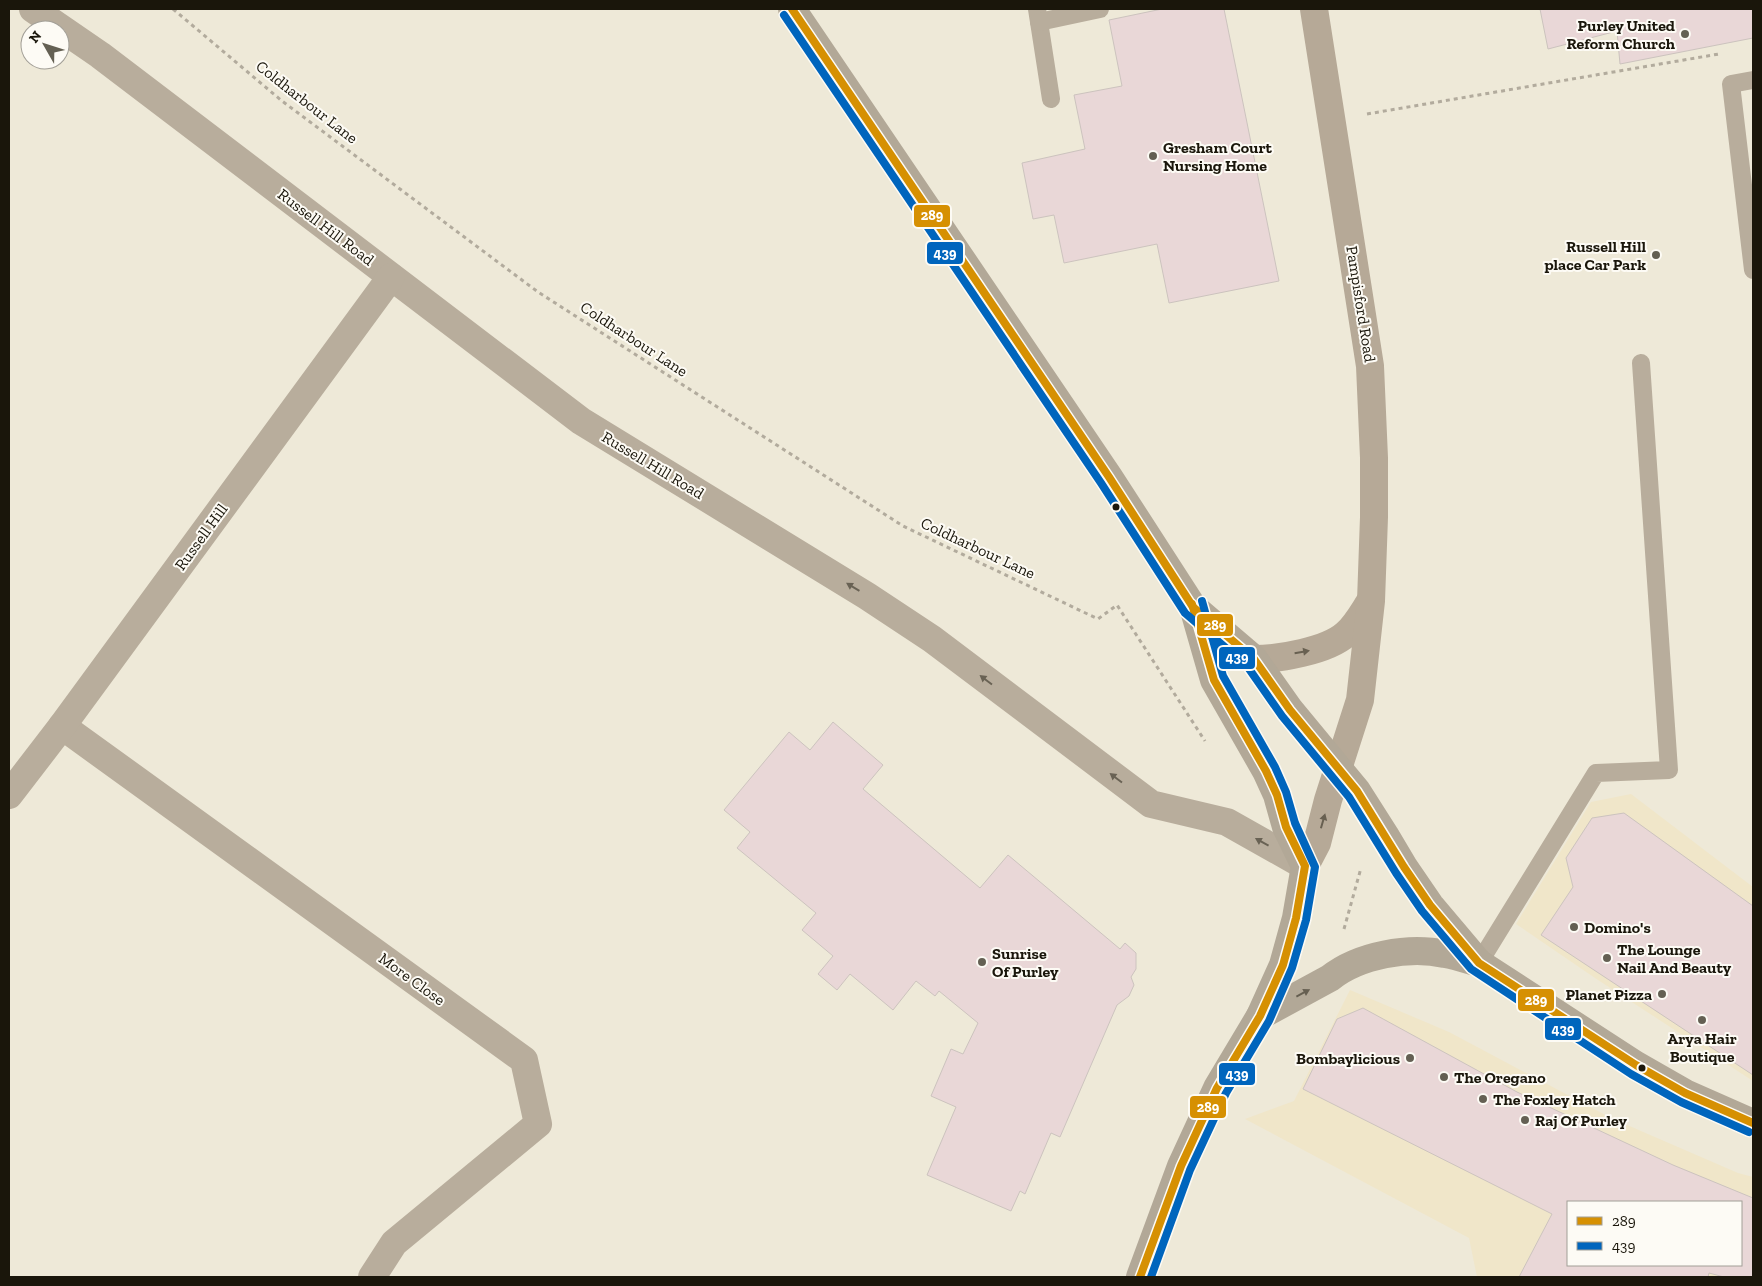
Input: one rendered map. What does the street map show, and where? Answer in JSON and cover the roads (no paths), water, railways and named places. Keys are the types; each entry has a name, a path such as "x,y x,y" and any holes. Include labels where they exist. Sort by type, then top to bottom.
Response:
{"highway":[{"path":"792,9 1194,607 1254,660 1290,710 1357,791 1430,905 1479,963 1636,1065 1686,1093 1753,1123"},
{"path":"1140,1277 1181,1166 1217,1088 1260,1016 1283,965 1296,918 1305,866 1286,827 1277,795 1266,771 1214,680 1194,607"},
{"path":"1260,1016 1338,972 1364,960 1384,954 1404,951 1444,953 1479,963"}],"street":[{"name":"Russell Hill Road","path":"33,9 100,55 581,422 867,596 932,639 1151,804 1227,822 1305,866"},
{"name":"Pampisford Road","path":"1305,866 1317,843 1328,800 1360,700 1371,601 1374,517 1374,458 1370,366 1314,9"},
{"name":"Russell Hill","path":"9,796 391,277"},
{"path":"1254,660 1312,650 1332,644 1346,634 1371,601"},
{"name":"More Close","path":"62,726 524,1060 538,1124 394,1244 372,1277"}],"lane":[{"path":"1051,99 1038,16 1100,9"},
{"path":"1753,80 1731,84 1753,270"},
{"path":"1479,963 1596,773 1669,770 1640,363"}],"place":[{"name":"Purley United Reform Church","path":"1685,34"},
{"name":"Gresham Court Nursing Home","path":"1153,156"},
{"name":"Russell Hill place Car Park","path":"1656,255"},
{"name":"Domino's","path":"1574,927"},
{"name":"The Lounge Nail And Beauty","path":"1607,958"},
{"name":"Sunrise Of Purley","path":"982,962"},
{"name":"Planet Pizza","path":"1662,994"},
{"name":"Arya Hair Boutique","path":"1702,1020"},
{"name":"Bombaylicious","path":"1410,1058"},
{"name":"The Oregano","path":"1444,1077"},
{"name":"The Foxley Hatch","path":"1483,1099"},
{"name":"Raj Of Purley","path":"1525,1120"}]}
